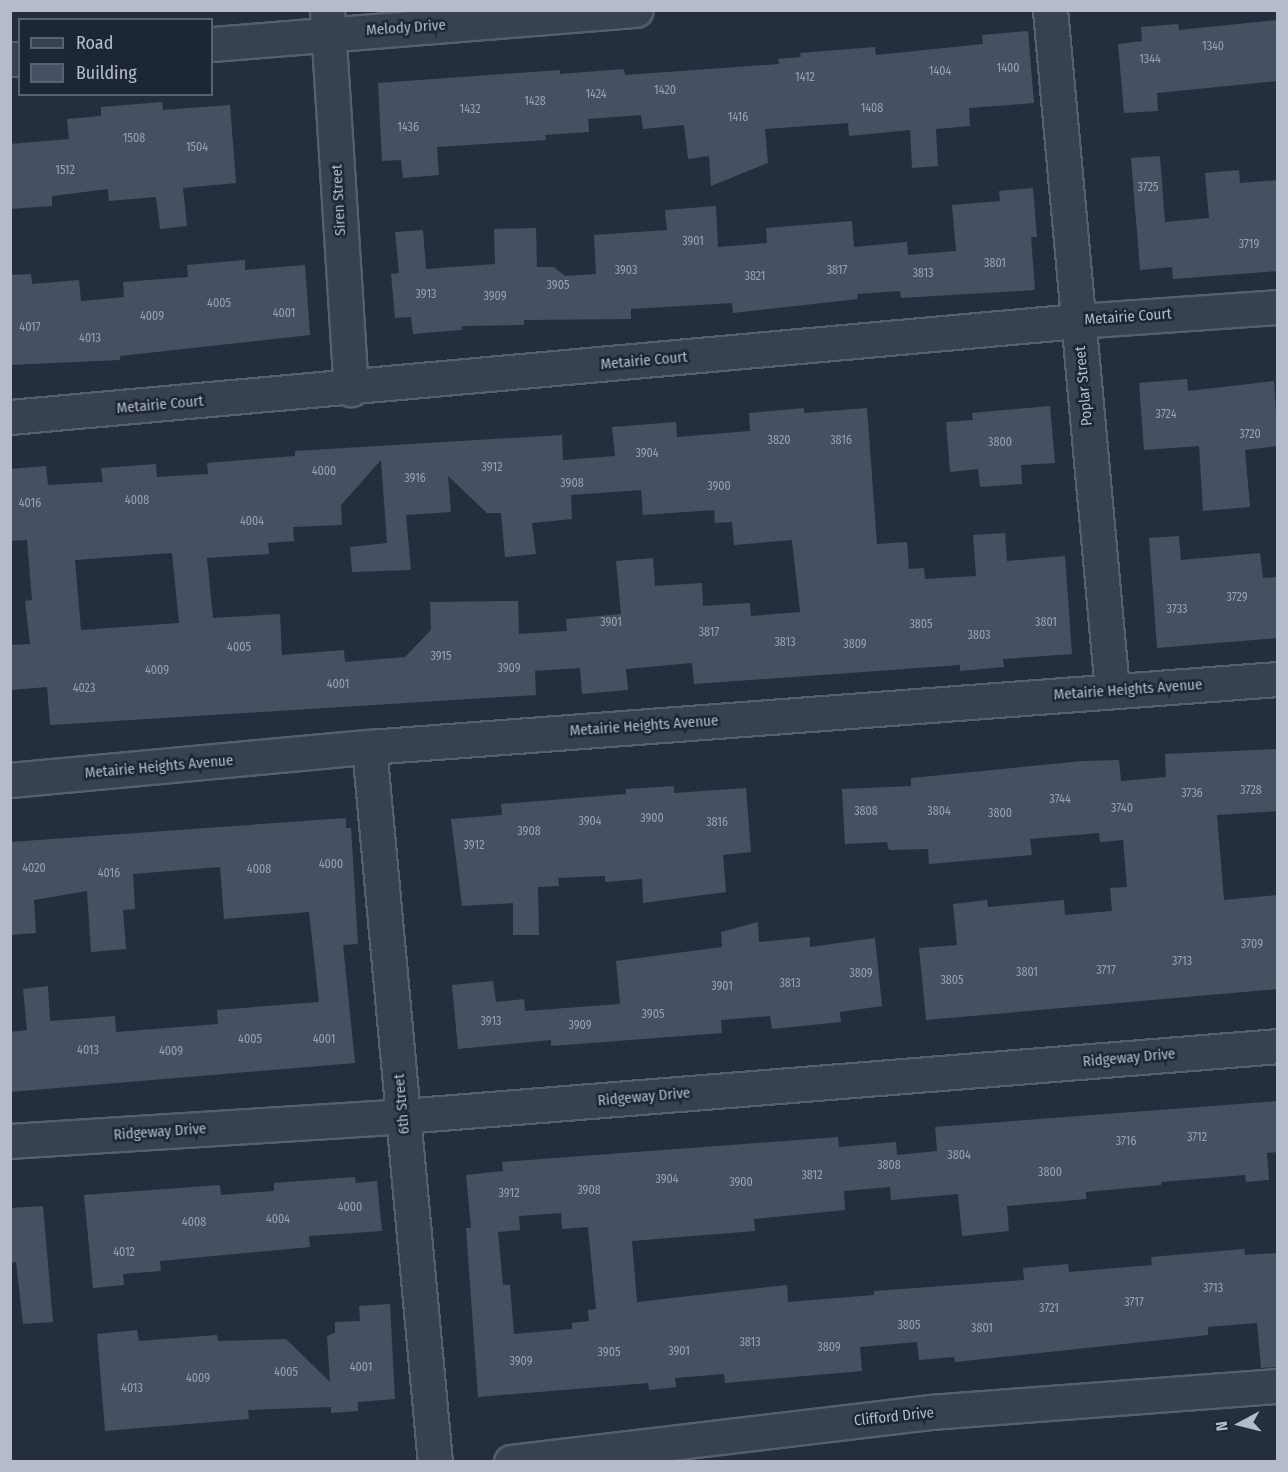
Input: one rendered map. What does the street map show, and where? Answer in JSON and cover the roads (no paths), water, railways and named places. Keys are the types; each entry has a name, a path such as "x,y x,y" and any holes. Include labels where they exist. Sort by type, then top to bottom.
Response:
{"street":[{"name":"Melody Drive","path":"213,44 328,22 636,10"},
{"name":"Poplar Street","path":"1050,10 1112,690"},
{"name":"Siren Street","path":"328,22 351,389"},
{"name":"Metairie Court","path":"10,417 351,389 1078,321 1278,307"},
{"name":"Metairie Heights Avenue","path":"10,780 369,747 1112,690 1278,680"},
{"name":"6th Street","path":"369,747 435,1461"},
{"name":"Ridgeway Drive","path":"10,1141 403,1116 1278,1046"},
{"name":"Clifford Drive","path":"511,1461 930,1413 1278,1386"}]}
